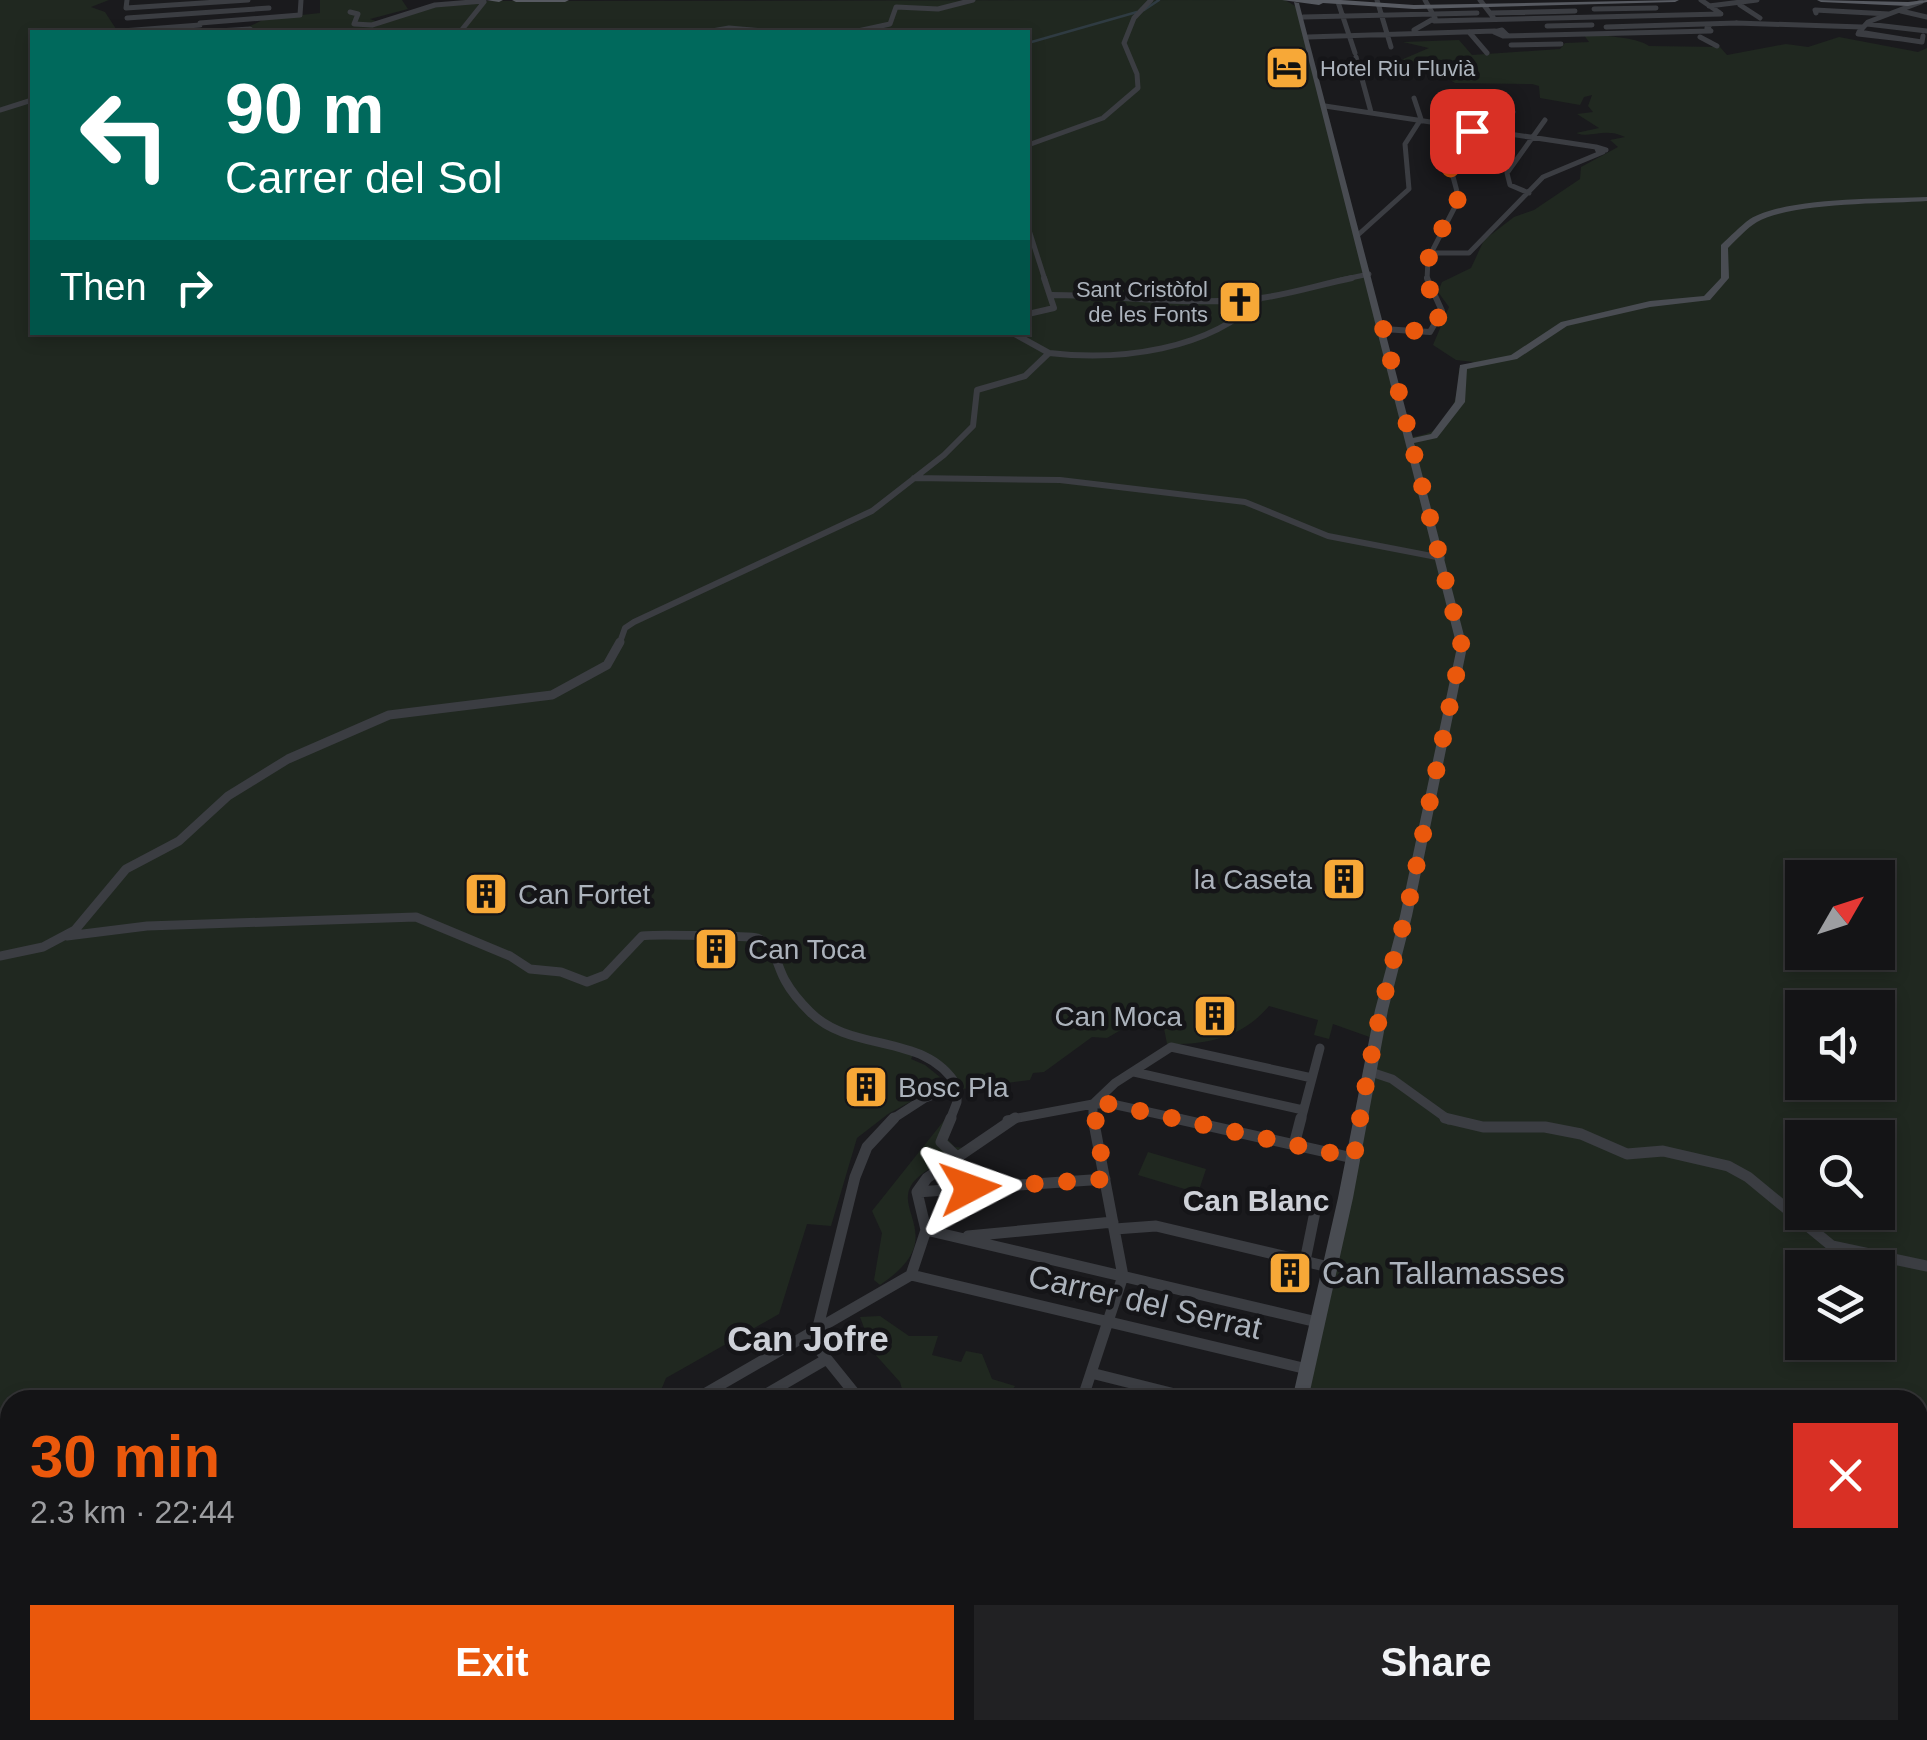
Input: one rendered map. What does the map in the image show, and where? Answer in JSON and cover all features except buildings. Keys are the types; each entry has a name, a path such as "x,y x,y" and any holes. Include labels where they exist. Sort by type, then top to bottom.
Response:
{"main road":[{"path":"516,0 566,0"},
{"path":"1302,1390 1354,1158 1367,1070 1461,668 1460,626 1301,4 1379,3 1431,10 1472,6 1486,13 1675,0"},
{"path":"1822,0 1902,5 1925,1"},
{"path":"1411,441 1434,436 1460,402 1463,366 1514,357 1564,324 1650,304 1695,301 1714,294 1725,278 1724,247 1757,218 1816,204 1927,199"}],"street":[{"path":"127,0 126,8 248,0"},
{"path":"269,0 269,18"},
{"path":"200,28 300,15 301,0"},
{"path":"862,30 890,24 896,7 943,8 973,0"},
{"path":"1030,144 1084,126 1127,103 1138,88 1137,74 1124,43 1134,18 1151,0"},
{"path":"1702,0 1748,28"},
{"path":"1710,6 1757,0"},
{"path":"350,12 358,14 354,24 372,25 431,5 489,1"},
{"path":"462,30 489,1"},
{"path":"200,28 204,2"},
{"path":"1336,2 1350,35 1371,112"},
{"path":"1379,3 1391,47"},
{"path":"1301,4 1343,16 1431,10 1540,18 1584,16 1653,3 1665,16"},
{"path":"1737,3 1760,18"},
{"path":"1905,49 1906,45 1859,39 1862,28 1902,5 1927,17"},
{"path":"1472,6 1486,13 1513,48 1561,44 1540,18"},
{"path":"127,18 269,8"},
{"path":"1387,34 1418,29 1431,10"},
{"path":"1486,13 1574,10"},
{"path":"1816,13 1815,10 1889,14"},
{"path":"1594,13 1722,14"},
{"path":"1594,13 1609,30"},
{"path":"1584,16 1599,34"},
{"path":"1637,16 1654,39 1719,36"},
{"path":"1308,37 1469,32 1599,34 1609,30 1650,31 1737,23 1862,28 1925,34 1922,42 1862,28"},
{"path":"1547,26 1592,25"},
{"path":"148,30 235,30"},
{"path":"716,30 751,30"},
{"path":"1469,32 1486,53"},
{"path":"1706,37 1717,46"},
{"path":"1358,234 1407,192 1402,154 1421,118 1414,98"},
{"path":"1445,122 1450,112 1446,99"},
{"path":"0,110 30,101"},
{"path":"1326,106 1605,149 1543,177 1468,253 1430,252"},
{"path":"1383,328 1430,332 1434,329 1442,308 1427,282 1430,252 1458,199 1448,158 1474,126 1482,107"},
{"path":"1505,131 1513,112"},
{"path":"1530,192 1513,187 1506,176 1545,120"},
{"path":"1030,233 1054,308 1030,314"},
{"path":"1052,296 1116,294 1180,302 1262,298 1369,274"},
{"path":"1016,335 1049,353 1108,356 1164,346 1240,317 1262,298"},
{"path":"0,956 43,947 64,936 86,920 126,869 179,841 228,796 288,760 389,715 552,695 607,666 626,628 634,622 866,515 972,426 977,390 1033,374 1049,353"},
{"path":"914,478 1060,480 1245,502 1328,536 1442,558"},
{"path":"64,936 147,926 416,917 510,956 530,969 562,972 587,982 603,977 642,935 654,932 692,939 748,936 763,940 774,951 784,980 820,1021 856,1040 903,1047 933,1060 954,1078 957,1102 942,1142 958,1158"},
{"path":"1093,1104 1171,1047 1312,1078"},
{"path":"1294,1145 1320,1048"},
{"path":"1367,1070 1392,1080 1451,1122 1483,1127 1545,1127 1581,1134 1627,1154 1663,1152 1728,1166 1748,1176 1768,1197 1804,1220 1832,1246 1927,1266"},
{"path":"1134,1072 1304,1110"},
{"path":"852,1390 814,1343 855,1177 867,1147 891,1120 926,1098 958,1086"},
{"path":"917,1192 928,1178 987,1140 1008,1120 1093,1104 1112,1104 1354,1158"},
{"path":"1085,1390 1123,1276 1093,1104"},
{"path":"917,1192 1105,1179"},
{"path":"711,1390 911,1275 926,1230 917,1192"},
{"path":"1304,1261 1317,1202"},
{"path":"960,1237 1156,1226 1329,1267"},
{"path":"926,1230 1317,1322"},
{"name":"Carrer del Serrat","path":"911,1275 1307,1369"},
{"path":"777,1390 826,1360"},
{"path":"1091,1373 1158,1390"}],"shaded area":[{"path":"0,0 109,0 91,7 105,12 117,30 30,30 30,335 1030,335 1030,30 246,28 265,19 320,13 320,0 402,0 408,9 370,19 378,22 436,4 479,1 1285,0 1297,7 1406,437 1420,436 1441,425 1453,406 1459,368 1474,362 1456,360 1433,345 1449,307 1438,292 1442,282 1471,268 1484,240 1514,217 1534,210 1580,179 1581,167 1618,147 1610,140 1625,137 1576,133 1599,128 1577,114 1593,112 1588,106 1592,95 1584,97 1580,105 1540,98 1539,86 1532,84 1455,83 1447,78 1455,73 1443,65 1401,60 1429,48 1403,42 1459,40 1472,55 1560,49 1565,43 1589,42 1584,35 1627,39 1649,46 1720,47 1727,55 1786,44 1808,47 1839,37 1918,52 1927,48 1927,1390 1302,1390 1378,1040 1333,1024 1329,1039 1314,1035 1318,1020 1269,1006 1247,1026 1196,1043 1167,1044 1164,1028 1143,1017 1107,1038 1092,1037 1044,1072 1033,1073 1030,1080 962,1089 947,1139 955,1147 965,1148 912,1184 908,1194 915,1228 911,1254 880,1285 874,1280 882,1233 872,1211 954,1108 953,1079 914,1053 911,1059 946,1082 888,1114 857,1138 831,1226 807,1224 779,1314 666,1378 661,1390 0,1390"},
{"path":"1148,1152 1206,1169 1198,1193 1138,1175"},
{"path":"880,1316 909,1336 938,1336 932,1355 961,1362 966,1351 982,1354 992,1379 1015,1386 1012,1390 902,1390 900,1382 873,1352 860,1317"}],"waterway":[{"path":"1144,10 1159,0"},
{"path":"1030,42 1137,12"}],"place":[{"name":"Hotel Riu Fluvià","path":"1287,68"},
{"name":"Sant Cristòfol de les Fonts","path":"1240,302"},
{"name":"la Caseta","path":"1344,879"},
{"name":"Can Fortet","path":"486,894"},
{"name":"Can Toca","path":"716,949"},
{"name":"Can Moca","path":"1215,1016"},
{"name":"Bosc Pla","path":"866,1087"},
{"name":"Can Tallamasses","path":"1290,1273"}],"district":[{"name":"Can Blanc","path":"1256,1201"},
{"name":"Can Jofre","path":"808,1339"}],"route":[{"path":"970,1188 1105,1179 1093,1121 1093,1104 1104,1103 1354,1158 1374,1034 1392,956 1406,916 1461,668 1462,647 1460,626 1383,328 1430,332 1434,329 1442,311 1427,282 1428,259 1458,201 1448,158 1472,131"}]}
